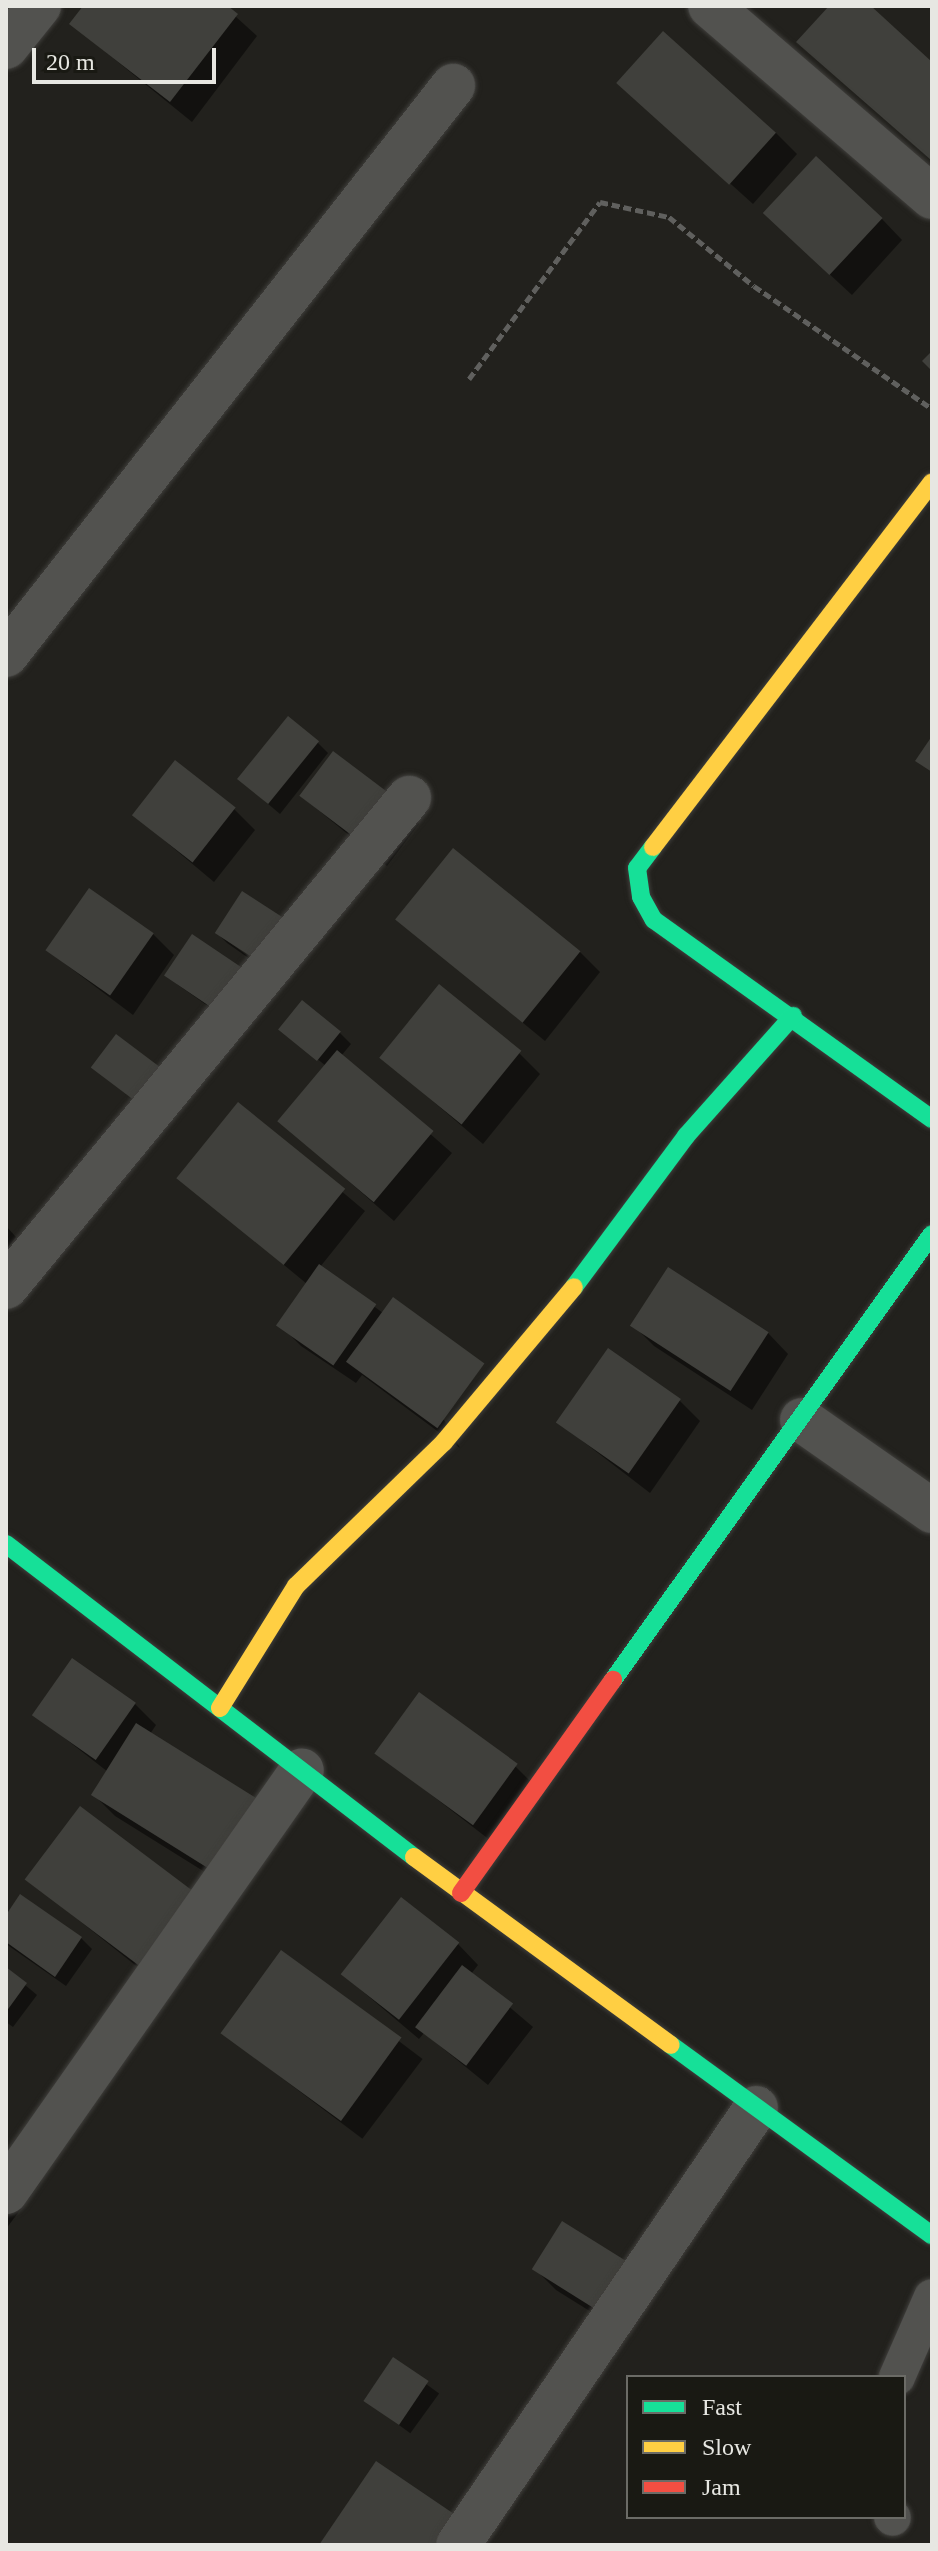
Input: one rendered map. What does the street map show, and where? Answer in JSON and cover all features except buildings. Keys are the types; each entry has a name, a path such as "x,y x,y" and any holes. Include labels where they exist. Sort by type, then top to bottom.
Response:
{"street":[{"path":"6,47 39,6"},
{"path":"710,6 932,197"},
{"path":"6,655 453,86"},
{"path":"932,482 637,868 641,897 654,920 793,1016 932,1119"},
{"path":"6,1287 409,798"},
{"path":"220,1708 264,1630 296,1586 444,1442 523,1351 686,1136 793,1016"},
{"path":"461,1893 932,1234"},
{"path":"802,1420 932,1511"},
{"path":"6,1544 461,1893 932,2235"},
{"path":"6,2192 302,1770"},
{"path":"458,2545 756,2108"}],"lane":[{"path":"898,2375 932,2297"}],"path":[{"path":"469,379 600,202 669,217 754,286 932,409"}],"traffic: fast":[{"path":"653,847 637,868 641,897 654,920 932,1119"},
{"path":"574,1287 686,1136 793,1016"},
{"path":"613,1680 932,1234"},
{"path":"6,1544 414,1857"},
{"path":"671,2045 932,2235"}],"traffic: slow":[{"path":"653,847 932,482"},
{"path":"220,1708 296,1586 444,1442 574,1287"},
{"path":"414,1857 671,2045"}],"traffic: jam":[{"path":"461,1893 613,1680"}]}
